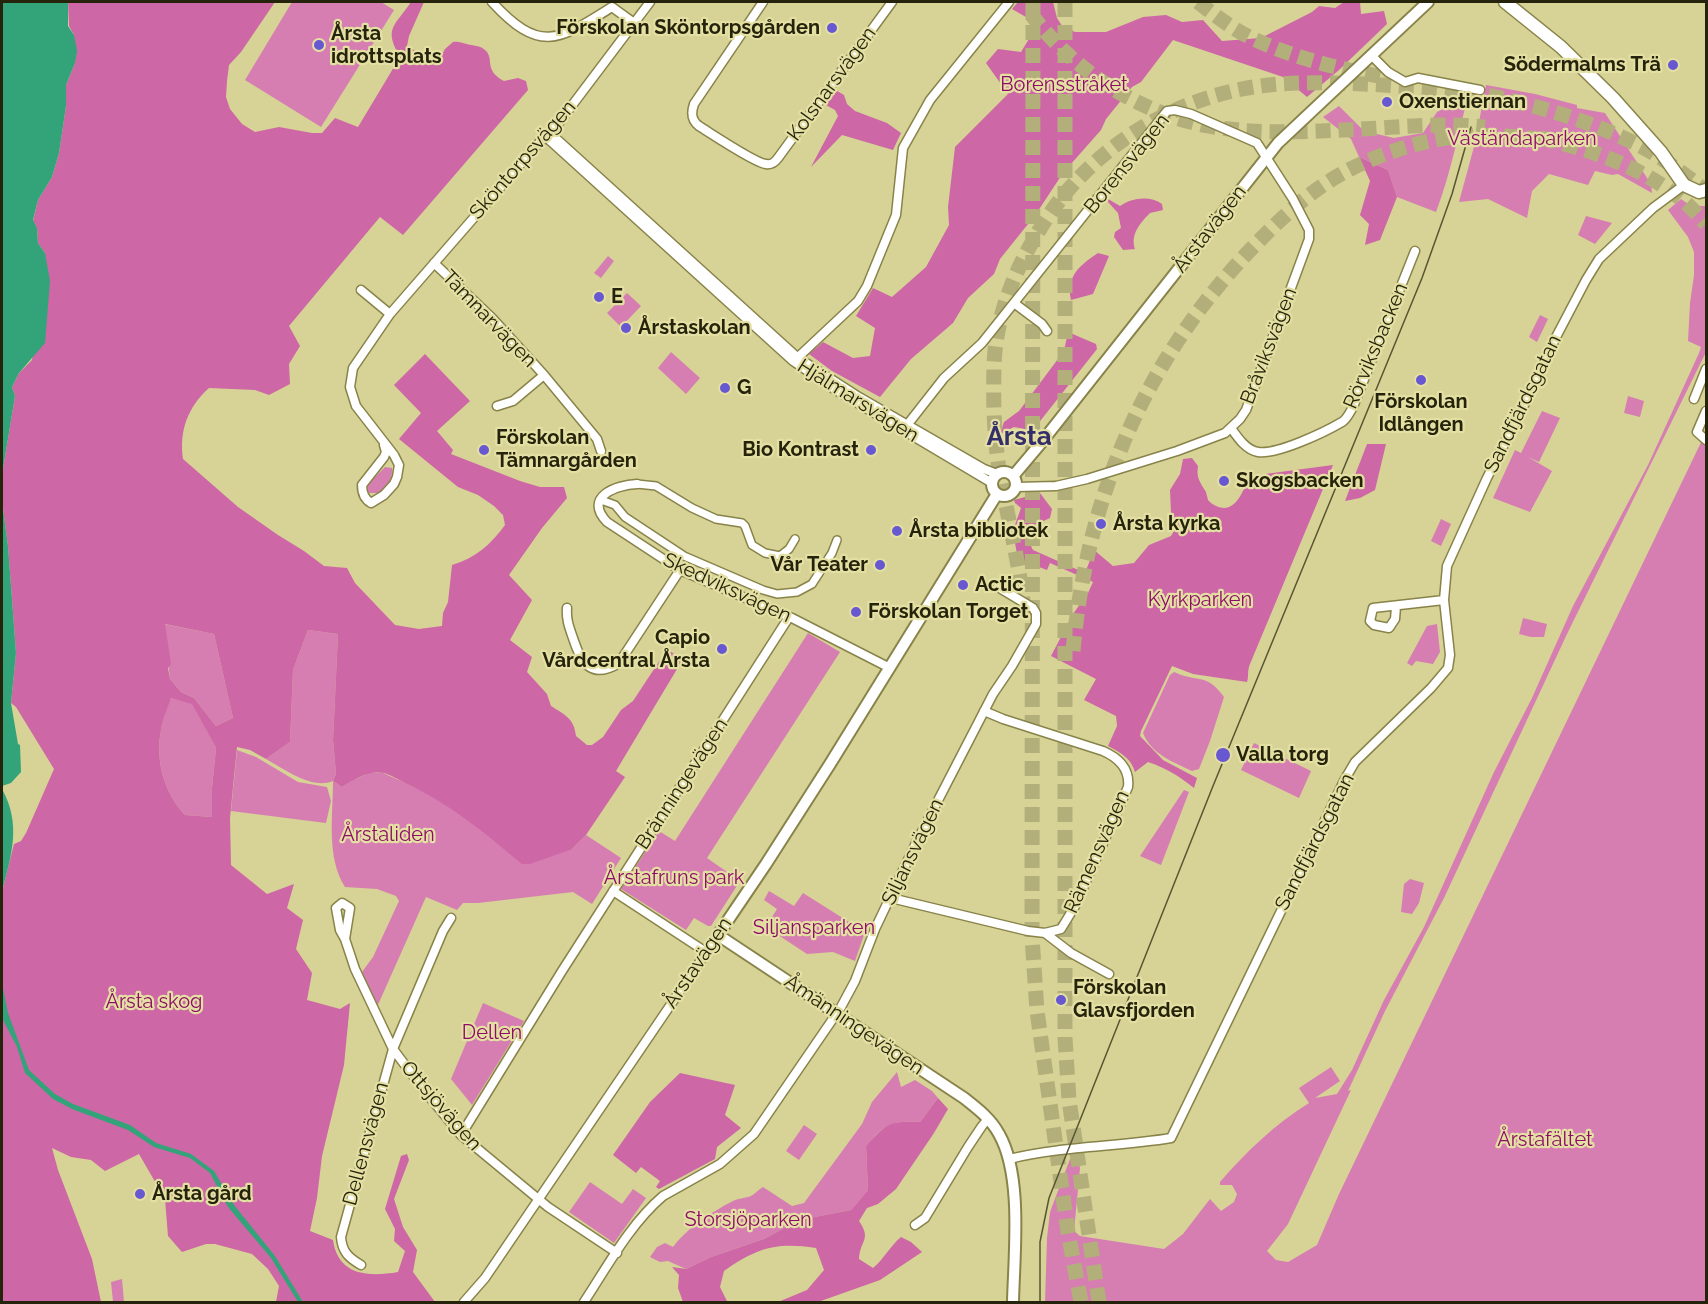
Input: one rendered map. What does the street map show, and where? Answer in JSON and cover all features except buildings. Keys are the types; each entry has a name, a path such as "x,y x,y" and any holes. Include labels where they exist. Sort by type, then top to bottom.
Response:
{"main road":[{"path":"1505,2 1561,47 1606,92 1661,152 1684,185 1698,192 1707,190"}],"street":[{"path":"492,2 520,29 544,36 569,33 612,7 634,23"},
{"name":"Sköntorpsvägen","path":"384,445 386,452 384,457 362,485 366,500 371,503 384,495 397,477 399,465 394,455 356,406 350,387 353,368 390,314 548,135 650,2"},
{"name":"Kolsnarsvägen","path":"763,2 694,104 692,112 699,126 755,159 769,164 778,158 892,2"},
{"path":"795,359 858,301 867,286 896,215 901,155 905,142 930,100 1009,2"},
{"name":"Årstavägen","path":"1014,475 1267,157 1297,123 1428,2"},
{"path":"1371,55 1388,72 1405,82 1418,78 1480,90"},
{"name":"Borensvägen","path":"906,427 944,378 982,343 1167,111 1183,111 1257,143 1267,157"},
{"name":"Hjälmarsvägen","path":"548,135 795,359 906,427 984,469 994,478"},
{"name":"Bråviksvägen","path":"1017,487 1044,488 1087,479 1177,451 1220,435 1231,428 1246,410 1308,239 1309,230 1267,157"},
{"name":"Sandfjärdsgatan","path":"1009,1159 1045,1152 1136,1144 1171,1138 1355,762 1431,688 1448,668 1450,655 1444,600 1447,567 1458,539 1586,280 1599,259 1653,208 1684,185"},
{"name":"Rörviksbacken","path":"1231,428 1240,442 1256,452 1268,452 1281,450 1344,421 1353,407 1415,251"},
{"name":"Tämnarvägen","path":"434,263 492,318 544,375 597,439 601,451"},
{"path":"361,290 390,314"},
{"path":"1014,303 1042,324 1047,332"},
{"path":"1694,399 1707,369"},
{"name":"Tämnarvägen","path":"497,406 513,401 544,375"},
{"path":"1707,411 1697,432 1707,440"},
{"path":"1005,471 1014,475 1017,487 1009,496 997,494 994,478 1005,471"},
{"path":"795,539 789,549 780,556 765,553 752,545 742,523 716,519 692,508 656,486 637,484 614,488 601,500 615,505 625,517 684,556 777,594 797,592 812,584 832,553 837,540"},
{"name":"Årstavägen","path":"464,1302 485,1278 770,858 997,494"},
{"name":"Skedviksvägen","path":"601,500 600,514 607,522 680,570 789,617 890,668"},
{"path":"567,608 566,619 584,664 594,669 610,668 619,663 680,570"},
{"name":"Siljansvägen","path":"584,1302 616,1253 655,1203 663,1196 720,1164 754,1134 837,1014 855,981 875,929 916,843 984,711 1036,624 1034,608 998,587"},
{"path":"1396,607 1444,600"},
{"name":"Bränningevägen","path":"461,1135 613,891 789,617"},
{"name":"Rämensvägen","path":"891,898 1045,933 1061,929 1075,906 1128,787 1127,774 1118,759 1103,751 984,711"},
{"path":"613,891 706,952"},
{"name":"Dellensvägen","path":"362,1265 347,1256 341,1244 341,1237 393,1049 443,931 451,918"},
{"name":"Rämensvägen","path":"1045,933 1071,953 1109,974"},
{"name":"Åmänningevägen","path":"718,934 964,1098 988,1119 999,1135 1009,1159 1013,1190 1013,1302"},
{"name":"Ottsjövägen","path":"345,939 355,969 393,1049 461,1135 548,1207 616,1253"},
{"path":"915,1225 925,1218 968,1147 988,1119"}],"green space":[{"name":"Årsta skog","path":"68,2 275,2 241,52 229,65 226,97 230,109 242,124 255,132 279,127 322,133 335,118 358,127 400,57 392,40 393,28 411,2 424,2 407,46 438,62 445,49 453,42 479,46 488,53 491,68 498,77 504,81 518,78 526,81 528,90 403,235 380,217 289,326 300,346 289,364 290,384 269,395 255,390 209,388 190,411 182,438 183,459 238,507 324,566 347,568 355,583 395,625 419,629 442,626 443,613 448,602 452,565 482,550 505,525 503,515 494,506 478,495 458,487 399,439 421,413 394,385 425,354 470,401 437,431 453,450 451,454 540,487 564,487 567,498 542,528 509,575 532,600 510,640 532,657 527,672 547,694 551,706 571,721 576,736 587,745 592,745 603,737 621,710 633,701 664,654 671,652 683,659 616,771 625,777 586,835 572,849 530,864 522,864 452,809 389,775 378,772 367,774 342,787 333,781 336,774 333,740 338,634 308,630 293,670 290,742 266,759 250,750 237,747 230,818 231,865 267,894 294,884 287,908 303,920 296,949 312,973 307,1000 340,1009 350,1003 344,1065 322,1156 310,1231 333,1240 341,1261 356,1271 366,1274 398,1272 405,1251 394,1241 395,1229 385,1209 401,1156 407,1154 409,1160 394,1199 403,1227 417,1250 413,1272 435,1302 276,1302 279,1286 268,1269 252,1254 215,1244 206,1244 182,1252 168,1236 165,1199 139,1154 105,1171 91,1160 71,1157 52,1148 58,1170 92,1259 101,1302 2,1302 2,892 14,844 21,841 26,833 54,769 16,707 11,703 16,653 8,546 2,501 2,475 15,396 12,387 19,373 32,360 45,253 38,243 37,228 33,221 38,200 52,177 59,153 66,106 66,85 75,63 74,35 69,26","holes":["165,624 214,634 233,718 216,726 194,698 181,692 170,679 168,668 171,664","171,698 192,704 216,748 212,817 185,815 172,797 163,776 159,741"]},
{"name":"Årsta idrottsplats","path":"292,2 381,2 394,10 321,127 245,80"},
{"name":"Borensstråket","path":"1018,2 1053,2 1057,18 1062,26 1075,32 1106,32 1143,17 1166,15 1182,22 1203,20 1222,41 1261,38 1312,12 1319,6 1335,8 1344,2 1360,2 1361,14 1384,11 1387,24 1307,97 1283,77 1173,40 1141,82 1132,87 1106,119 1101,130 1063,173 1036,214 1000,259 994,274 968,298 953,323 911,359 880,397 832,371 809,354 823,342 853,358 870,356 875,328 856,316 873,288 892,297 926,267 949,225 948,207 955,147 1008,94 986,63 998,49 1021,52 1038,24 1012,9"},
{"name":"Väständaparken","path":"1486,85 1535,94 1577,105 1577,108 1605,113 1651,184 1652,193 1618,174 1595,171 1588,185 1549,174 1532,191 1527,218 1488,199 1459,202 1475,143"},
{"path":"832,88 844,95 847,104 855,111 887,123 901,133 893,150 842,135 811,167 838,116 835,110 824,104"},
{"name":"Väständaparken","path":"1469,93 1436,212 1397,197 1388,170 1359,157 1351,139 1323,117 1339,106 1364,131 1394,138 1423,133 1437,112"},
{"path":"1359,157 1388,170 1397,197 1380,240 1365,245 1369,224 1360,215 1370,181"},
{"path":"1108,199 1120,206 1141,199 1152,199 1162,204 1163,210 1150,213 1137,230 1134,239 1135,249 1123,250 1114,237 1115,232 1121,228 1118,213"},
{"name":"Årstafältet","path":"1681,199 1691,206 1706,206 1706,352 1567,634 1444,898 1385,1011 1288,1224 1267,1251 1276,1260 1288,1262 1317,1245 1339,1194 1706,432 1706,1302 1045,1302 1050,1212 1070,1159 1078,1160 1080,1168 1074,1231 1080,1236 1164,1249 1183,1234 1210,1199 1221,1211 1234,1202 1237,1194 1232,1185 1220,1185 1220,1182 1262,1139 1309,1103 1299,1088 1331,1067 1340,1081 1315,1098 1337,1094 1352,1070 1384,1000 1424,927 1573,606 1648,465 1699,353 1701,347 1688,341 1694,252 1688,237 1668,210"},
{"path":"1586,216 1612,223 1595,244 1578,235"},
{"path":"1098,253 1109,256 1093,294 1071,300 1071,284 1076,272"},
{"path":"608,256 614,261 601,278 594,273"},
{"path":"627,293 641,306 621,327 607,313"},
{"path":"1540,315 1548,319 1537,342 1529,337"},
{"path":"1068,332 1096,344 1097,349 1037,425 1030,430 1014,427 1000,434 1004,422 1019,411 1064,351"},
{"path":"671,352 700,378 686,394 658,368"},
{"path":"1628,396 1644,401 1640,417 1624,413"},
{"path":"1542,411 1560,418 1539,462 1528,457 1552,471 1530,512 1493,498 1515,450 1521,453"},
{"path":"1367,444 1386,444 1375,490 1360,498 1345,501"},
{"name":"Kyrkparken","path":"1192,458 1198,466 1198,477 1208,500 1215,506 1223,508 1229,507 1238,500 1250,476 1333,465 1250,664 1247,682 1193,674 1172,666 1141,731 1140,736 1163,760 1197,778 1194,788 1172,773 1148,762 1135,772 1128,759 1108,746 1117,726 1116,716 1084,700 1096,679 1051,656 1093,582 1050,563 1047,570 1018,559 1015,543 1018,528 1015,525 1021,508 1014,500 1040,493 1052,509 1050,518 1030,527 1026,536 1033,550 1085,573 1094,550 1113,566 1134,563 1149,545 1171,536 1175,529 1171,512 1170,490 1180,474 1183,459"},
{"path":"385,467 392,468 389,482 378,493 369,493 367,488 370,482"},
{"path":"1441,519 1451,524 1441,546 1431,541"},
{"path":"1523,618 1547,624 1544,637 1519,634"},
{"path":"164,624 214,634 233,718 216,726 194,698 181,692 170,679"},
{"path":"1437,624 1440,652 1433,664 1416,661 1412,666 1407,663 1427,626"},
{"name":"Årstaliden","path":"308,630 338,634 333,740 336,774 333,781 325,783 307,781 266,759 290,742 293,670"},
{"name":"Årstafruns park","path":"808,633 840,652 707,858 740,881 711,926 694,918 686,930 621,889 659,831 675,841"},
{"path":"1174,672 1212,684 1224,697 1199,769 1192,771 1157,752 1143,733 1170,675"},
{"path":"171,698 192,703 216,748 212,817 185,815 172,797 163,776 159,741 162,722"},
{"path":"1254,743 1311,771 1299,798 1241,770"},
{"path":"237,750 256,757 298,782 327,787 331,801 326,823 231,811"},
{"name":"Årstaliden","path":"369,773 383,773 430,794 462,815 572,849 586,835 621,858 592,904 573,892 463,903 457,910 426,897 377,1007 362,972 373,957 399,901 396,896 377,889 345,887 335,863 333,849 333,781 342,787"},
{"path":"1184,790 1189,792 1161,865 1140,856"},
{"path":"1410,879 1424,883 1419,903 1412,914 1401,912 1404,884"},
{"name":"Siljansparken","path":"769,891 794,906 803,893 865,932 855,961 833,952 807,954 766,927 777,909 764,900"},
{"name":"Dellen","path":"483,1003 524,1021 472,1105 451,1079"},
{"name":"Storsjöparken","path":"897,1072 901,1087 915,1080 932,1091 938,1098 920,1122 901,1122 889,1125 866,1146 868,1190 851,1210 799,1220 764,1239 711,1257 686,1269 668,1261 660,1262 650,1257 657,1247 665,1243 673,1247 692,1227 709,1215 733,1201 751,1196 763,1187 792,1206 804,1203 862,1124 872,1102"},
{"path":"680,1073 735,1085 725,1115 741,1128 717,1147 715,1159 659,1189 656,1187 660,1181 641,1167 636,1173 613,1155 650,1102"},
{"path":"938,1098 948,1109 934,1133 896,1189 878,1204 867,1208 859,1221 865,1236 859,1259 873,1268 901,1237 922,1252 880,1280 818,1302 778,1302 807,1290 824,1270 816,1248 789,1246 767,1249 747,1257 724,1271 720,1287 729,1302 683,1302 678,1288 679,1275 672,1267 686,1269 711,1257 764,1239 799,1220 851,1210 868,1190 866,1146 889,1125 901,1122 920,1122"},
{"path":"804,1125 817,1134 799,1160 786,1151"},
{"path":"590,1182 622,1204 633,1189 646,1198 614,1243 569,1212"},
{"path":"122,1279 124,1302 113,1302 111,1282"}],"shaded area":[{"path":"2,2 68,2 68,26 74,35 77,51 66,85 66,106 59,153 52,177 38,200 33,220 37,228 38,243 45,253 50,281 45,343 19,373 12,387 15,396 2,475"},
{"path":"2,501 8,546 16,653 11,703 20,745 21,772 11,783 2,786"},
{"path":"2,789 12,815 13,840 2,892"},
{"path":"2,983 8,1013 29,1070 55,1094 73,1104 130,1125 156,1143 191,1154 214,1171 234,1205 275,1256 303,1302 298,1302 271,1258 228,1207 210,1173 190,1158 154,1147 128,1130 72,1109 53,1099 25,1073 17,1047 2,1018"}],"tunnel":[{"path":"1033,2 1032,937 1037,1011 1068,1232 1081,1302"},
{"path":"1065,2 1065,1038 1069,1100 1099,1302"},
{"path":"1198,2 1233,28 1272,47 1321,63 1389,78"},
{"path":"1031,14 1048,34 1087,71 1132,100 1182,120 1225,129 1276,132 1433,125 1485,127"},
{"path":"1024,612 1020,576 997,456 994,365 999,327 1017,272 1035,237 1066,193 1090,167 1116,145 1177,110 1210,97 1279,84 1327,83 1473,92"},
{"path":"1466,91 1535,107 1603,129 1646,149 1706,191"},
{"path":"1073,651 1080,593 1092,537 1108,483 1129,430 1154,380 1183,332 1218,287 1257,243 1292,209 1318,189 1346,171 1387,153 1428,141 1456,137 1490,136 1551,140"},
{"path":"1541,138 1597,154 1631,168 1680,198 1706,224"}],"tram line":[{"path":"1040,1302 1040,1242 1049,1198 1213,786 1422,278 1452,194 1471,127"}],"place":[{"name":"Förskolan Sköntorpsgården","path":"832,28"},
{"name":"Årsta idrottsplats","path":"319,45"},
{"name":"Södermalms Trä","path":"1673,65"},
{"name":"Oxenstiernan","path":"1387,102"},
{"name":"E","path":"599,297"},
{"name":"Årstaskolan","path":"626,328"},
{"name":"Förskolan Idlången","path":"1421,380"},
{"name":"G","path":"725,388"},
{"name":"Förskolan Tämnargården","path":"484,450"},
{"name":"Bio Kontrast","path":"871,450"},
{"name":"Skogsbacken","path":"1224,481"},
{"name":"Årsta kyrka","path":"1101,524"},
{"name":"Årsta bibliotek","path":"897,531"},
{"name":"Vår Teater","path":"880,565"},
{"name":"Actic","path":"963,585"},
{"name":"Förskolan Torget","path":"856,612"},
{"name":"Capio Vårdcentral Årsta","path":"722,649"},
{"name":"Valla torg","path":"1223,755"},
{"name":"Förskolan Glavsfjorden","path":"1061,1000"},
{"name":"Årsta gård","path":"140,1194"}],"district":[{"name":"Årsta","path":"1019,437"}]}
